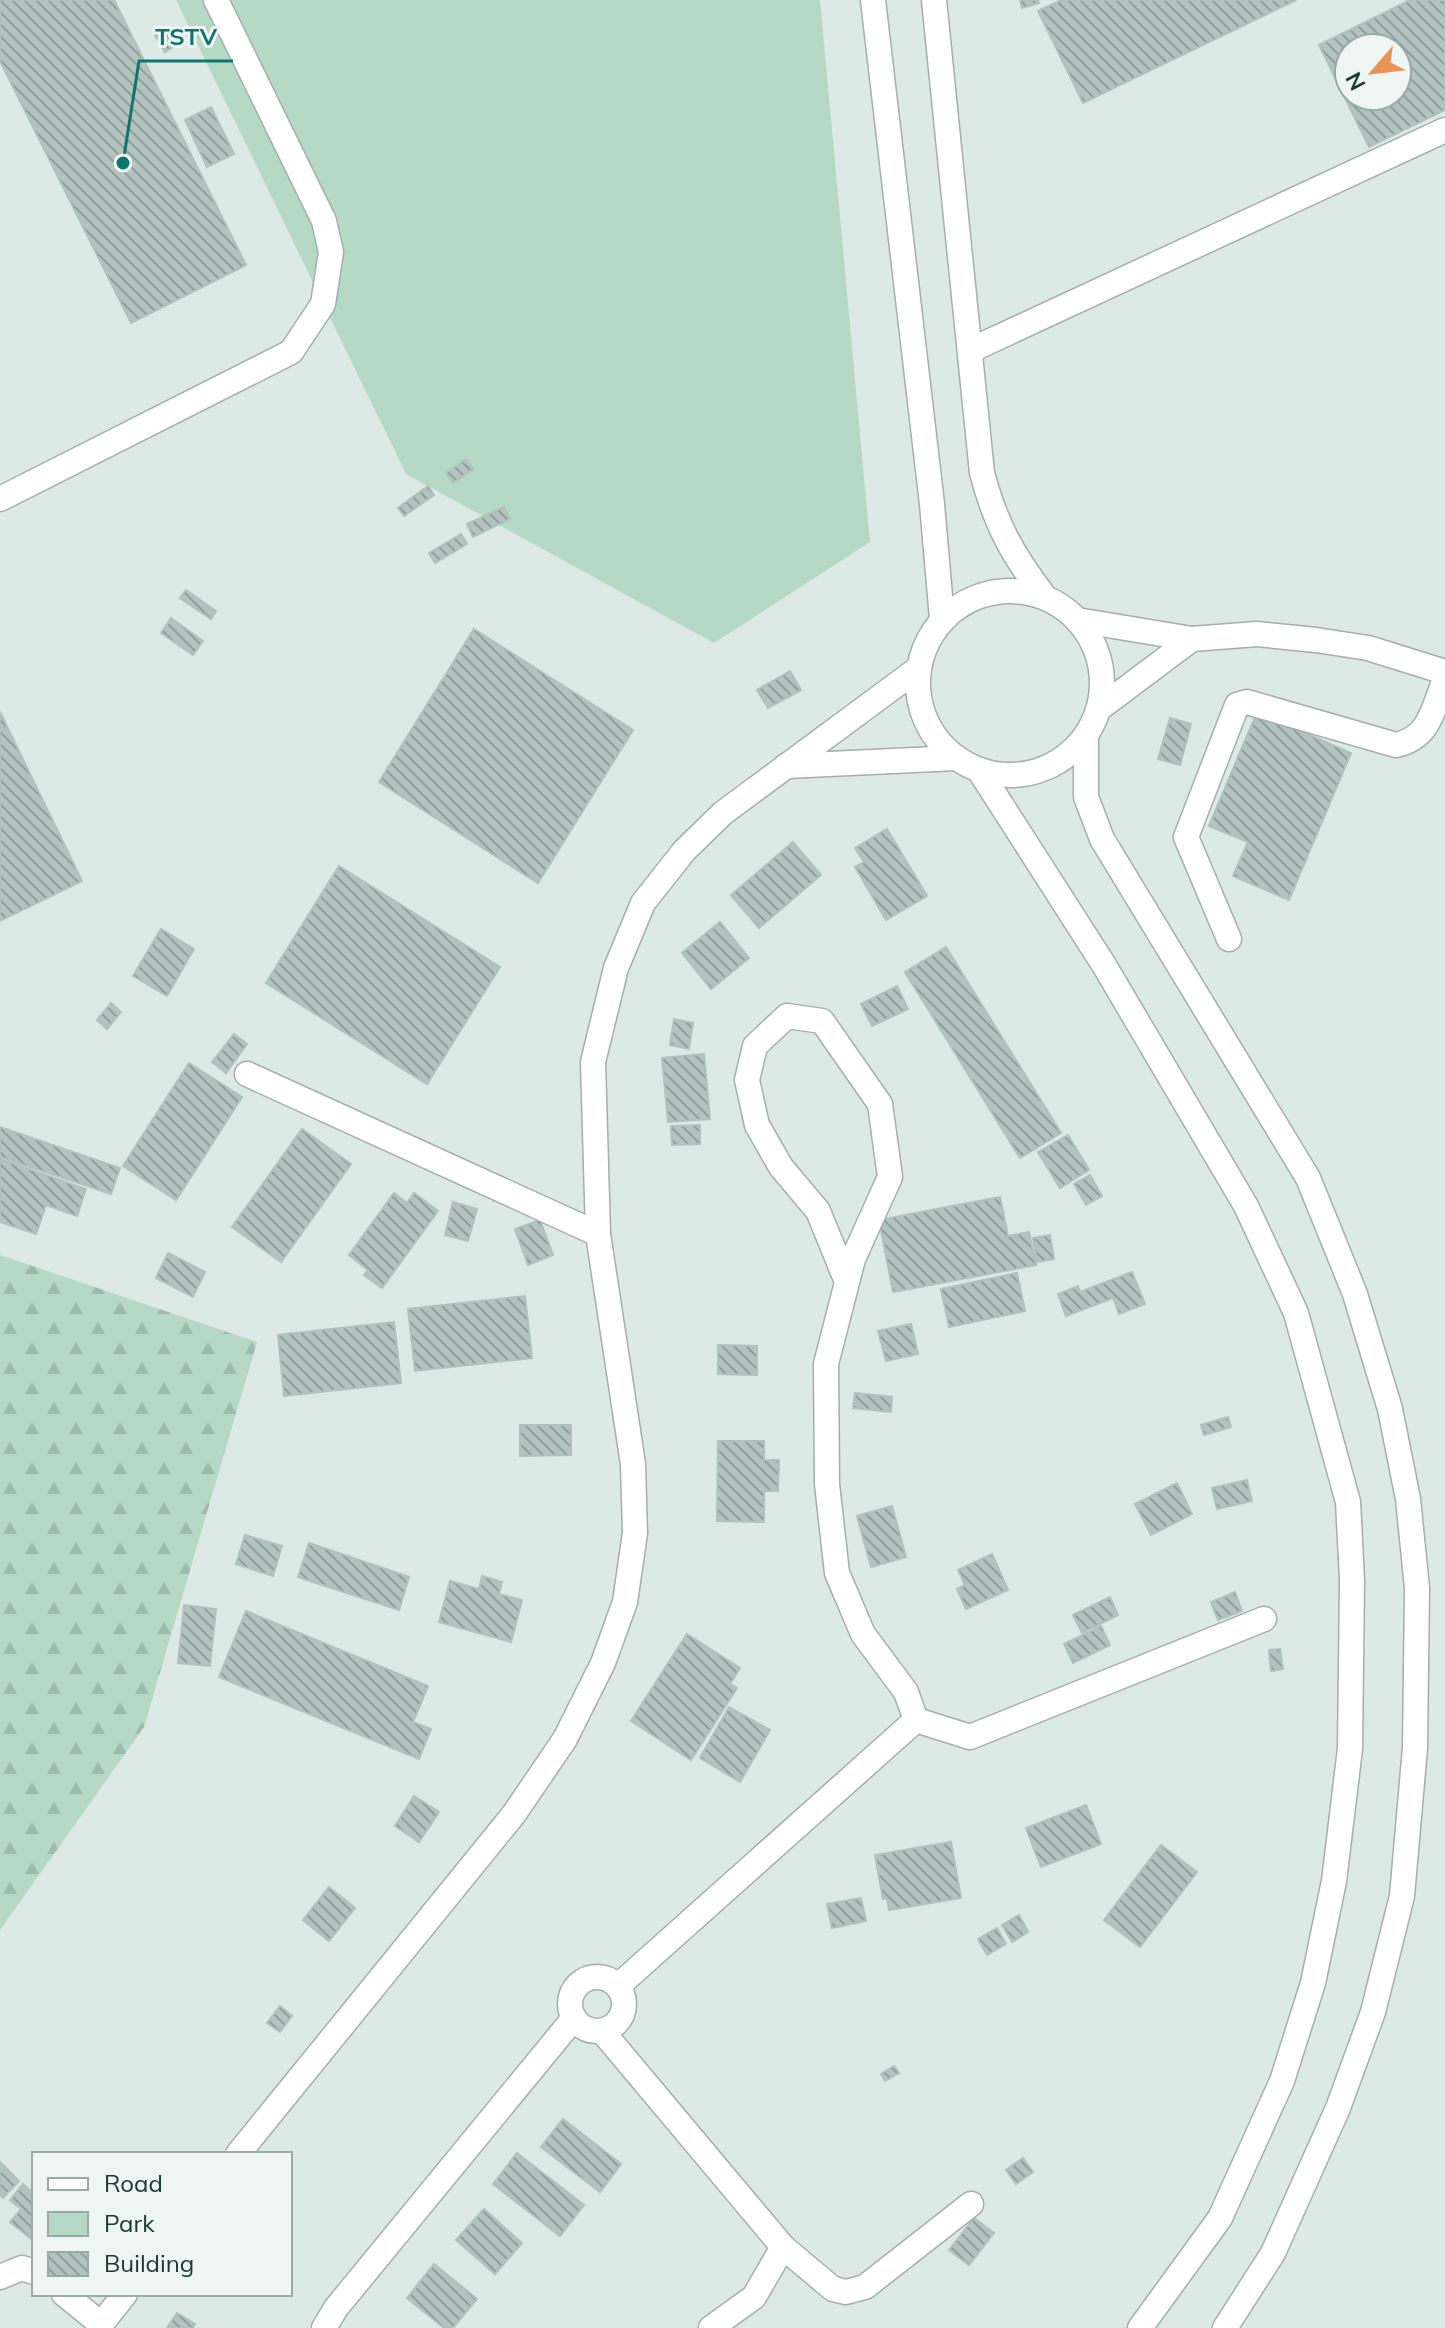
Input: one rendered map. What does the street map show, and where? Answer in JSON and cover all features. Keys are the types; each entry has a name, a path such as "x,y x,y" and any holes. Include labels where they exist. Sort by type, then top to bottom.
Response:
{"street":[{"path":"0,499 291,352 323,304 331,252 324,221 216,0"},
{"path":"873,0 932,504 942,619"},
{"path":"934,0 982,473 993,515 1013,556 1044,596 1077,620 1095,646 1102,676 1100,708 1086,737 1064,759 1037,772 1008,776 979,770 957,758 939,741 926,720 918,695 919,668 927,642 942,619 964,602 990,592 1017,590 1044,596"},
{"path":"971,350 1445,130"},
{"path":"1077,620 1192,639 1257,634 1316,640 1368,648 1445,672"},
{"path":"1100,708 1192,639"},
{"path":"240,2152 514,1814 565,1739 603,1663 625,1602 635,1533 633,1464 598,1234 593,1062 616,968 643,903 684,851 723,813 919,668"},
{"path":"1229,939 1186,837 1237,705 1247,702 1396,745 1411,742 1424,733 1445,679"},
{"path":"1086,737 1086,797 1102,839 1308,1178 1355,1294 1390,1409 1408,1499 1417,1588 1415,1748 1402,1896 1373,2012 1338,2108 1273,2253 1225,2328"},
{"path":"786,766 957,758"},
{"path":"979,770 1104,965 1246,1206 1296,1313 1348,1502 1352,1580 1350,1749 1334,1881 1313,1983 1282,2081 1220,2218 1140,2328"},
{"path":"847,1282 818,1211 781,1167 757,1125 747,1080 755,1046 787,1016 822,1021 880,1104 890,1177 853,1259 826,1364 827,1484 837,1573 863,1634 906,1692 916,1720"},
{"path":"247,1074 598,1234"},
{"path":"916,1720 970,1737 1264,1619"},
{"path":"618,1986 916,1720"},
{"path":"602,1977 618,1986 625,2004 623,2013 611,2028 602,2031 584,2028 574,2018 571,1995 583,1980 602,1977"},
{"path":"324,2328 336,2308 574,2018"},
{"path":"602,2031 783,2247 833,2289 846,2292 865,2287 971,2204"},
{"path":"711,2328 728,2319 754,2297 783,2247"},
{"path":"0,2277 22,2268 32,2271"},
{"path":"66,2296 99,2326 123,2296"}],"green space":[{"path":"176,0 820,0 870,542 714,643 406,474"},
{"path":"0,1255 257,1342 144,1727 0,1930"}],"building":[{"path":"0,0 114,0 246,265 131,323 0,61"},
{"path":"1020,0 1038,0 1039,3 1022,8"},
{"path":"1061,0 1296,0 1083,103 1038,11"},
{"path":"1410,0 1445,0 1445,110 1369,147 1352,112 1413,112 1413,32 1345,32"},
{"path":"166,28 176,45 165,52 155,35"},
{"path":"1333,38 1333,74 1319,45"},
{"path":"211,107 234,154 207,167 185,120"},
{"path":"466,459 473,469 453,483 446,473"},
{"path":"428,486 434,495 404,516 398,508"},
{"path":"504,507 510,519 473,537 467,524"},
{"path":"461,534 467,544 435,563 429,553"},
{"path":"186,590 216,611 211,619 180,598"},
{"path":"171,618 203,641 193,655 161,633"},
{"path":"474,629 633,730 538,883 379,782"},
{"path":"790,671 801,690 768,708 757,690"},
{"path":"0,712 82,881 0,921"},
{"path":"1257,712 1351,753 1289,900 1233,876 1248,842 1209,826"},
{"path":"1170,718 1191,724 1180,765 1158,759"},
{"path":"887,829 927,896 886,920 855,867 864,862 855,848"},
{"path":"793,842 821,875 759,928 731,895"},
{"path":"339,866 500,967 427,1084 266,983"},
{"path":"720,922 749,958 711,989 682,953"},
{"path":"161,929 194,949 167,996 133,976"},
{"path":"946,947 1061,1133 1020,1158 905,972"},
{"path":"897,986 908,1009 872,1026 861,1004"},
{"path":"111,1003 121,1012 107,1029 97,1020"},
{"path":"674,1019 693,1023 689,1049 670,1045"},
{"path":"234,1034 247,1044 226,1073 212,1062"},
{"path":"704,1054 710,1119 668,1122 662,1058"},
{"path":"189,1063 242,1097 176,1200 123,1166"},
{"path":"700,1125 700,1144 672,1145 671,1126"},
{"path":"0,1127 120,1168 111,1194 0,1157"},
{"path":"302,1129 351,1164 281,1262 232,1227"},
{"path":"1068,1135 1089,1170 1060,1188 1038,1152"},
{"path":"0,1159 86,1189 77,1216 46,1205 36,1234 0,1222"},
{"path":"1090,1175 1102,1196 1086,1205 1074,1184"},
{"path":"394,1193 407,1203 414,1193 438,1211 382,1288 364,1275 368,1270 349,1255"},
{"path":"1000,1197 1008,1236 1029,1232 1036,1265 893,1292 879,1220"},
{"path":"453,1202 477,1209 468,1241 445,1235"},
{"path":"540,1220 553,1255 528,1265 515,1229"},
{"path":"1050,1235 1054,1259 1037,1262 1033,1238"},
{"path":"168,1253 205,1272 193,1297 156,1278"},
{"path":"1132,1272 1145,1304 1119,1314 1113,1298 1066,1316 1058,1294 1078,1286 1080,1292"},
{"path":"1017,1273 1025,1311 949,1327 941,1289"},
{"path":"525,1296 532,1358 415,1371 408,1309"},
{"path":"394,1322 401,1383 284,1396 278,1335"},
{"path":"911,1324 918,1354 886,1361 878,1331"},
{"path":"718,1345 757,1346 757,1375 718,1374"},
{"path":"855,1393 892,1397 891,1412 853,1408"},
{"path":"1228,1417 1231,1427 1204,1435 1201,1425"},
{"path":"520,1425 571,1425 571,1455 520,1456"},
{"path":"718,1441 764,1441 764,1460 779,1460 778,1491 764,1491 764,1522 717,1521"},
{"path":"1247,1480 1252,1501 1217,1509 1212,1488"},
{"path":"1177,1483 1192,1514 1151,1535 1135,1504"},
{"path":"892,1506 906,1557 871,1567 857,1516"},
{"path":"245,1535 282,1546 273,1576 236,1564"},
{"path":"309,1543 409,1577 399,1610 298,1577"},
{"path":"992,1554 1008,1590 966,1609 957,1589 965,1585 958,1570"},
{"path":"482,1576 502,1582 499,1594 522,1600 511,1642 439,1622 450,1581 479,1589"},
{"path":"1235,1592 1242,1611 1218,1620 1211,1602"},
{"path":"1110,1597 1118,1615 1082,1633 1073,1615"},
{"path":"184,1605 216,1609 210,1666 178,1663"},
{"path":"246,1611 428,1686 413,1722 431,1729 419,1759 219,1677"},
{"path":"1101,1626 1110,1645 1073,1663 1064,1644"},
{"path":"687,1634 740,1668 730,1684 737,1688 691,1760 631,1721"},
{"path":"1280,1649 1283,1669 1271,1671 1269,1650"},
{"path":"729,1707 770,1730 740,1782 700,1758"},
{"path":"414,1796 439,1812 419,1842 395,1826"},
{"path":"1086,1805 1101,1844 1041,1867 1026,1828"},
{"path":"951,1842 961,1898 889,1910 887,1898 883,1899 875,1855"},
{"path":"1161,1845 1197,1872 1140,1947 1104,1920"},
{"path":"329,1887 355,1908 329,1941 303,1920"},
{"path":"861,1898 866,1921 832,1928 827,1904"},
{"path":"1019,1915 1028,1932 1012,1942 1002,1925"},
{"path":"997,1928 1006,1944 987,1955 978,1939"},
{"path":"280,2006 292,2016 280,2032 267,2023"},
{"path":"894,2066 899,2073 885,2081 881,2074"},
{"path":"563,2119 621,2164 600,2192 541,2147"},
{"path":"517,2153 584,2205 560,2236 493,2184"},
{"path":"1023,2158 1033,2172 1016,2184 1006,2170"},
{"path":"0,2162 19,2181 3,2198 0,2195"},
{"path":"23,2184 32,2192 32,2239 10,2222 21,2209 10,2200"},
{"path":"484,2209 522,2243 495,2274 456,2240"},
{"path":"974,2218 994,2233 969,2265 949,2250"},
{"path":"434,2264 477,2299 453,2328 444,2328 407,2298"},
{"path":"177,2313 195,2324 193,2328 167,2328"}],"place":[{"name":"TSTV","path":"123,163"}]}
